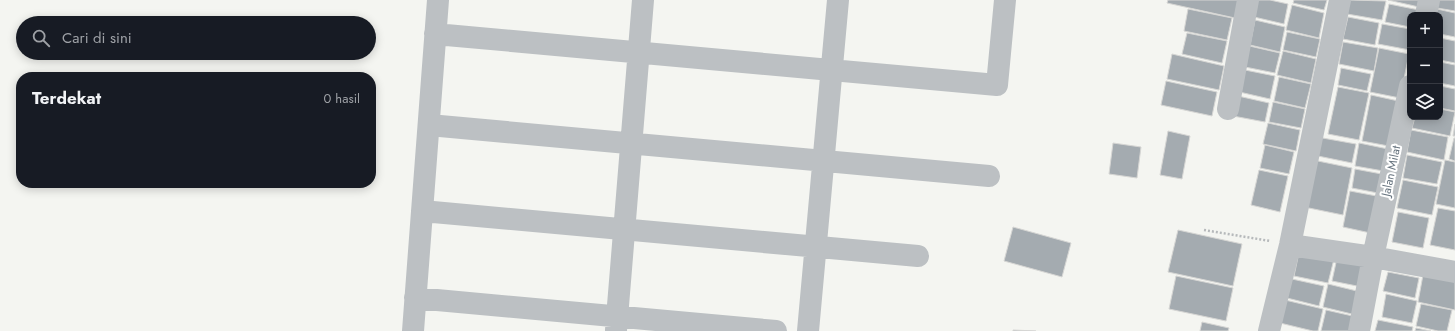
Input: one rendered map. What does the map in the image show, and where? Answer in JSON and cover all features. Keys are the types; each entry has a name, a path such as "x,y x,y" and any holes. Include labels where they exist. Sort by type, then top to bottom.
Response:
{"street":[{"path":"413,331 438,0"},
{"path":"617,324 643,0"},
{"path":"808,331 838,0"},
{"path":"435,34 997,85 1005,0"},
{"path":"1228,109 1248,0"},
{"path":"1269,331 1290,245 1340,0"},
{"path":"1427,12 1429,0"},
{"name":"Jalan Milat","path":"1359,331 1373,257 1407,100"},
{"path":"429,125 989,176"},
{"path":"422,211 918,256"},
{"path":"1290,245 1373,257 1455,272"},
{"path":"415,298 617,324 776,331"}],"path":[{"path":"1204,230 1290,245"}],"building":[{"path":"1168,0 1239,0 1235,18 1167,3"},
{"path":"1258,0 1270,0 1288,4 1284,24 1254,17"},
{"path":"1294,0 1327,0 1324,10 1293,3"},
{"path":"1350,0 1386,1 1382,20 1347,14"},
{"path":"1388,0 1420,0 1419,7"},
{"path":"1439,0 1455,0 1455,11 1437,8"},
{"path":"1389,4 1419,10 1419,12 1407,12 1407,26 1385,22"},
{"path":"1292,5 1324,13 1319,38 1286,30"},
{"path":"1188,9 1232,18 1227,40 1184,31"},
{"path":"1437,9 1455,13 1455,37 1443,35 1443,12 1436,12"},
{"path":"1348,17 1379,23 1375,45 1343,39"},
{"path":"1255,20 1285,27 1280,52 1250,45"},
{"path":"1382,24 1407,28 1407,49 1378,44"},
{"path":"1287,32 1320,39 1316,57 1283,50"},
{"path":"1187,33 1227,41 1222,63 1182,54"},
{"path":"1443,39 1455,41 1455,63 1443,61"},
{"path":"1343,42 1378,48 1374,71 1339,64"},
{"path":"1245,45 1280,53 1275,73 1240,66"},
{"path":"1379,48 1407,54 1407,64 1400,98 1370,92"},
{"path":"1283,51 1316,59 1311,83 1277,75"},
{"path":"1172,54 1224,66 1219,90 1167,79"},
{"path":"1443,63 1455,65 1455,86 1443,84"},
{"path":"1341,68 1371,74 1367,91 1338,85"},
{"path":"1240,69 1275,76 1270,99 1235,91"},
{"path":"1279,77 1311,84 1305,108 1274,101"},
{"path":"1166,81 1217,92 1212,116 1161,105"},
{"path":"1338,87 1369,93 1359,140 1328,134"},
{"path":"1443,87 1455,89 1455,111 1443,109"},
{"path":"1371,95 1403,102 1394,147 1362,141"},
{"path":"1238,96 1269,103 1265,122 1233,116"},
{"path":"1273,102 1305,109 1301,128 1269,122"},
{"path":"1443,110 1455,112 1450,136 1412,128 1414,120 1443,120"},
{"path":"1268,123 1300,130 1296,151 1263,144"},
{"path":"1455,124 1455,136 1453,136"},
{"path":"1411,130 1448,137 1444,160 1407,152"},
{"path":"1168,131 1190,136 1182,179 1160,175"},
{"path":"1317,137 1356,144 1352,163 1313,155"},
{"path":"1455,138 1455,161 1449,159"},
{"path":"1113,143 1141,147 1137,178 1109,174"},
{"path":"1359,143 1393,150 1389,172 1355,166"},
{"path":"1265,145 1294,152 1289,174 1260,168"},
{"path":"1407,155 1442,162 1437,184 1403,178"},
{"path":"1313,160 1352,168 1343,215 1304,207"},
{"path":"1445,160 1455,162 1455,208 1436,204"},
{"path":"1355,169 1387,175 1383,194 1352,188"},
{"path":"1259,170 1288,176 1280,212 1251,205"},
{"path":"1403,180 1438,187 1432,215 1397,208"},
{"path":"1350,191 1382,197 1375,234 1343,227"},
{"path":"1438,208 1455,211 1455,250 1430,245"},
{"path":"1398,212 1429,218 1423,248 1392,242"},
{"path":"1013,227 1071,243 1062,277 1004,261"},
{"path":"1178,230 1242,244 1233,286 1168,272"},
{"path":"1300,248 1335,255 1328,283 1294,276"},
{"path":"1337,258 1367,265 1362,287 1332,281"},
{"path":"1388,272 1419,278 1415,298 1383,291"},
{"path":"1423,275 1455,281 1455,310 1418,302"},
{"path":"1176,276 1233,288 1226,321 1169,309"},
{"path":"1292,279 1324,286 1319,306 1287,298"},
{"path":"1328,284 1361,292 1356,315 1323,307"},
{"path":"1386,294 1417,301 1412,323 1382,317"},
{"path":"1285,300 1323,309 1318,331 1280,323"},
{"path":"1421,304 1452,310 1447,331 1438,331 1416,326"},
{"path":"1326,310 1357,317 1354,331 1321,331"},
{"path":"1378,320 1413,327 1412,331 1375,331"},
{"path":"1202,322 1229,328 1228,331 1200,331"},
{"path":"1416,328 1431,331 1415,331"},
{"path":"1013,330 1036,331 1013,331"}]}
